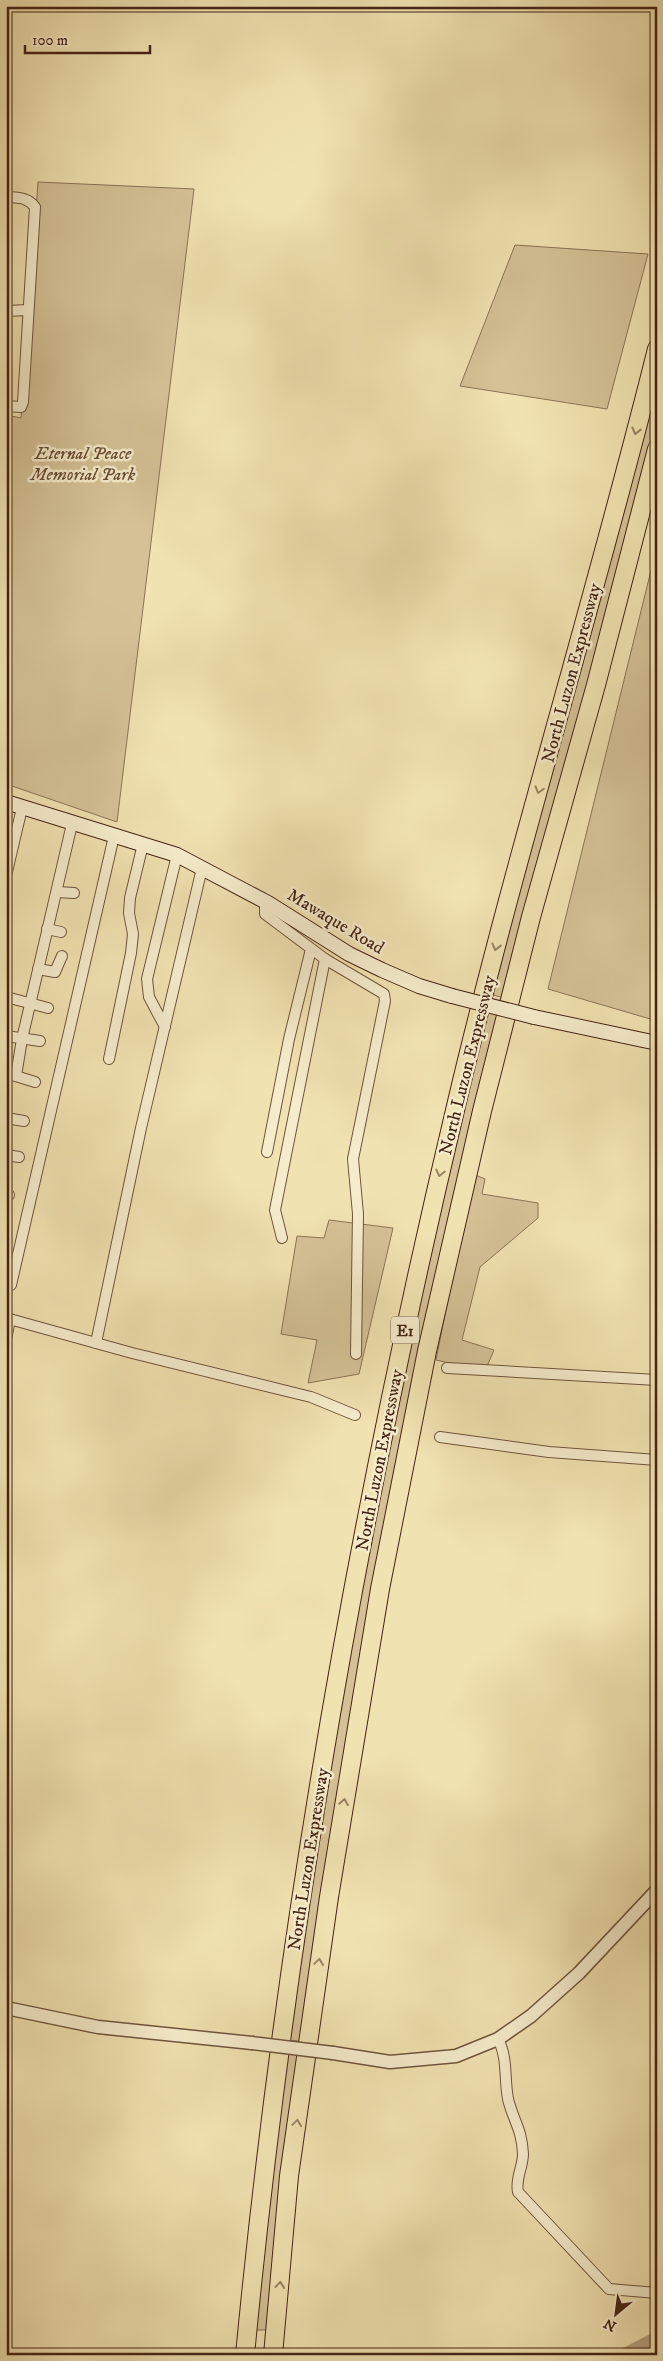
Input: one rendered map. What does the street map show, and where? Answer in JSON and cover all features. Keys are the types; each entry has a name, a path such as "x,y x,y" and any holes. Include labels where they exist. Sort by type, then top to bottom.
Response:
{"highway":[{"name":"North Luzon Expressway","path":"245,2355 263,2176 301,1894 355,1582 402,1344 456,1105 505,911 573,667 657,349"},
{"name":"North Luzon Expressway","path":"273,2355 290,2176 329,1897 380,1589 427,1352 482,1111 531,917 596,685 657,449"}],"main road":[{"name":"Mawaque Road","path":"6,802 176,855 268,903 350,954 419,986 534,1017 657,1043"}],"street":[{"path":"6,197 24,198 31,201 35,207 22,402 21,407 18,408 6,406"},
{"path":"6,311 28,310"},
{"path":"6,876 22,808"},
{"path":"34,1082 11,1075 22,1039 72,824"},
{"path":"11,1284 114,836"},
{"path":"109,1059 131,953 133,934 129,913 130,898 143,844"},
{"path":"165,1027 149,996 147,979 176,855"},
{"path":"96,1343 202,868"},
{"path":"57,892 74,893"},
{"path":"268,903 265,914 325,959 384,994 385,1001 352,1159 358,1214 356,1354"},
{"path":"47,929 61,932"},
{"path":"267,1152 289,1039 311,949"},
{"path":"38,969 55,972 62,956"},
{"path":"282,1238 275,1210 325,959"},
{"path":"6,997 48,1008"},
{"path":"6,1036 40,1041"},
{"path":"6,1118 24,1121"},
{"path":"6,1155 19,1157"},
{"path":"6,1340 8,1318 96,1343 311,1397 355,1415"},
{"path":"447,1368 657,1380"},
{"path":"440,1437 549,1452 657,1460"},
{"path":"6,2008 98,2027 252,2043 390,2062 456,2056 498,2039 531,2016 579,1973 657,1890"},
{"path":"498,2039 505,2056 508,2100 521,2132 523,2156 518,2192 609,2289 657,2293"}],"green space":[{"name":"Eternal Peace Memorial Park","path":"38,182 194,189 117,822 6,784 6,415 21,418"},
{"path":"515,245 648,254 607,409 460,386"},
{"path":"657,380 657,432 507,999 490,994"},
{"path":"657,546 657,1021 548,989"},
{"path":"487,1005 503,1010 327,1861 300,2041 286,2040 314,1859 381,1471"},
{"path":"473,1174 485,1179 482,1194 538,1203 538,1218 480,1267 462,1340 494,1350 485,1371 436,1360"},
{"path":"329,1220 393,1228 359,1374 308,1383 317,1340 281,1334 297,1236 324,1238"},
{"path":"285,2052 298,2054 270,2330 256,2330 257,2298"}],"waterway":[{"path":"626,2355 657,2339"}]}
